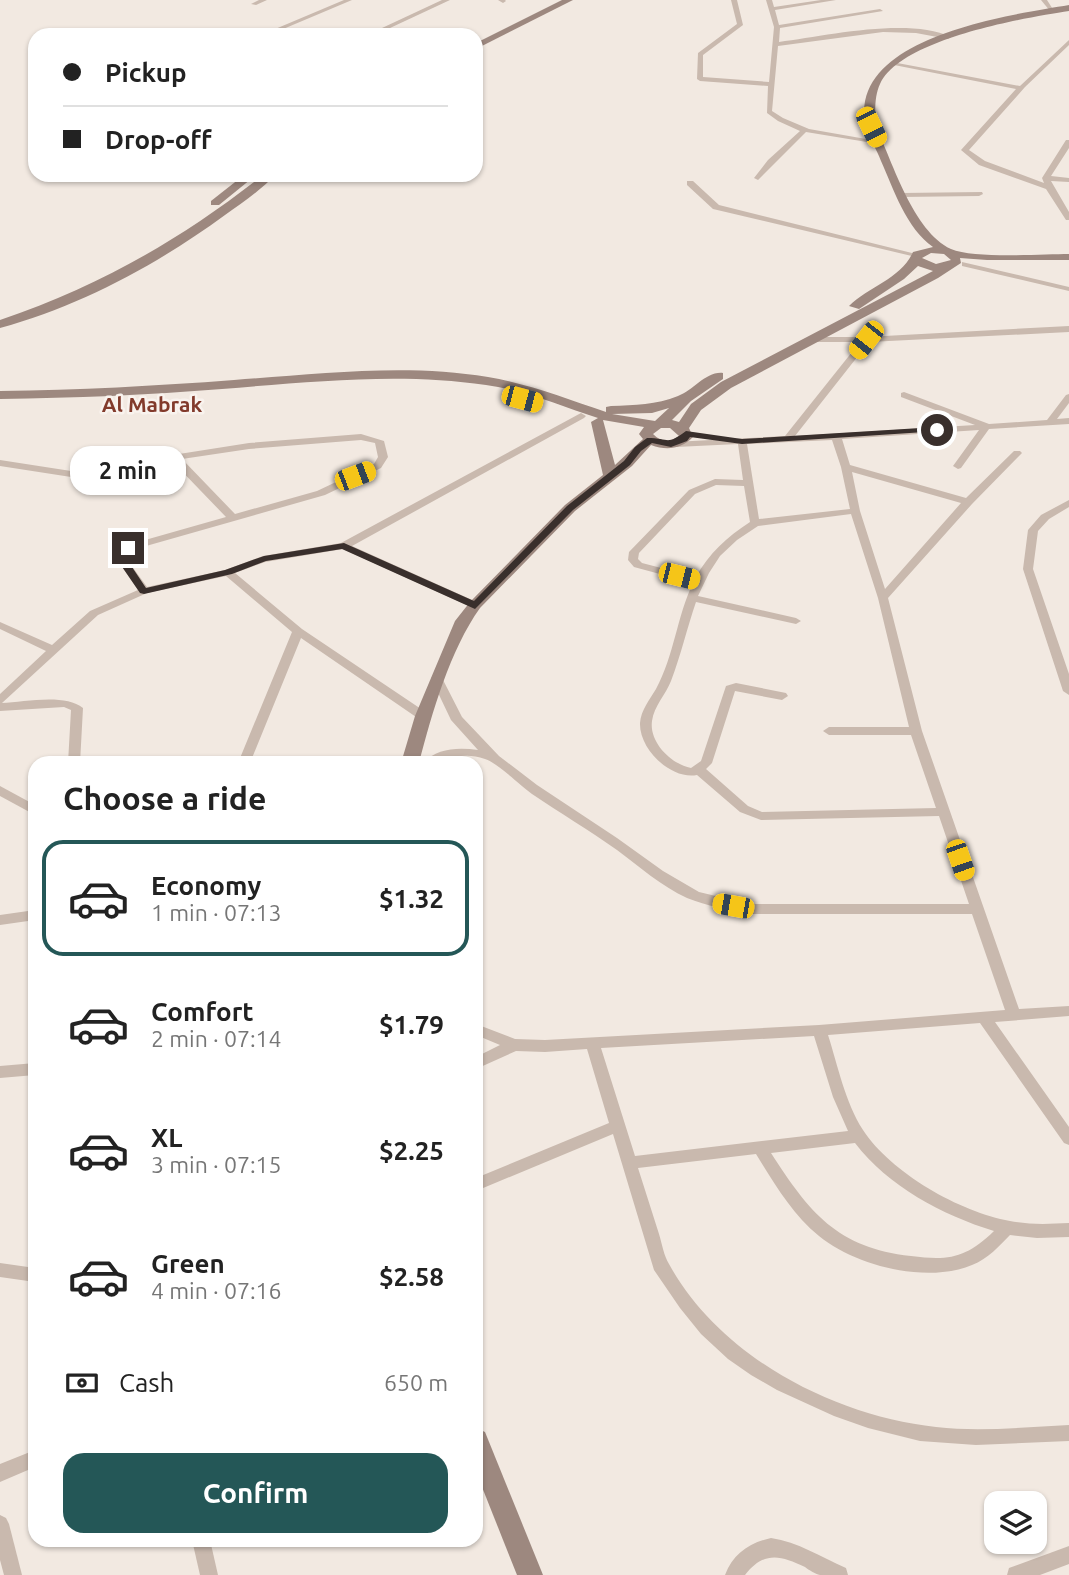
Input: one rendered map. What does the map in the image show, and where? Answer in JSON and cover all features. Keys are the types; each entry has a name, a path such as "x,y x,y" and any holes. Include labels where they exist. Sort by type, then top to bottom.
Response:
{"street":[{"path":"254,4 264,0"},
{"path":"281,28 349,0"},
{"path":"385,28 447,0"},
{"path":"734,0 740,25 700,54 700,79 771,84"},
{"path":"769,0 777,27 769,112 780,121 805,130 879,142"},
{"path":"771,9 833,0"},
{"path":"1035,0 1044,0 1052,10"},
{"path":"483,36 558,3 571,2"},
{"path":"327,3 337,5"},
{"path":"483,42 558,3"},
{"path":"951,260 930,240 908,210 871,127 870,113 876,80 892,64 927,44 1052,10 1069,8"},
{"path":"777,27 880,11"},
{"path":"776,44 883,30 916,31 948,37"},
{"path":"1069,42 1021,88 965,149 982,163 1069,195"},
{"path":"892,64 1021,88"},
{"path":"758,178 805,130"},
{"path":"1046,178 1068,146"},
{"path":"1046,178 1069,218"},
{"path":"1046,178 1069,180"},
{"path":"0,313 88,280 136,257 177,231 242,182"},
{"path":"0,324 61,303 133,271 182,241 261,182"},
{"path":"690,183 716,207 1069,289"},
{"path":"901,195 979,194"},
{"path":"908,210 918,256 928,266 951,260 987,257 1069,259"},
{"path":"649,439 646,432 659,424 686,398 736,366 870,298 908,271 918,256"},
{"path":"627,463 677,437 692,413 708,396 743,374 889,301 934,276 951,260 1069,259"},
{"path":"814,339 866,340 1069,329"},
{"path":"788,439 866,340"},
{"path":"1,400 121,399 223,388 382,381 506,394 579,412 659,424 677,437"},
{"path":"904,395 987,426"},
{"path":"1050,422 1069,397"},
{"path":"0,700 94,612 144,591 228,572 264,559 344,546 579,412 640,410 664,406 686,398"},
{"path":"579,412 598,422 649,439 677,437 738,442 1069,421"},
{"path":"598,422 610,477"},
{"path":"958,466 987,426"},
{"path":"0,463 71,474 249,446 361,437 379,441 383,457 378,466 321,493 128,548 121,558 144,591"},
{"path":"836,437 846,467 855,511 883,598 916,731 1014,1014"},
{"path":"412,756 437,678 461,624 475,606 570,508 627,463 649,439"},
{"path":"738,442 749,483 755,523"},
{"path":"883,598 968,502 1017,453"},
{"path":"174,457 234,519"},
{"path":"846,467 968,502"},
{"path":"699,581 638,565 633,560 634,552 692,492 715,482 749,483"},
{"path":"1069,503 1045,517 1032,530 1028,569 1069,691"},
{"path":"782,696 740,688 730,689 706,763 699,770 686,772 674,768 659,752 646,723 665,683 699,581 726,541 755,523 855,511"},
{"path":"344,546 475,606"},
{"path":"228,572 298,631 423,716"},
{"path":"692,598 796,621"},
{"path":"0,625 53,650"},
{"path":"247,756 298,631"},
{"path":"437,678 455,716 492,756 547,799 689,893 716,903 749,909 977,909"},
{"path":"0,707 65,703 77,708 74,756"},
{"path":"829,731 916,731"},
{"path":"442,756 449,752 468,751 492,756"},
{"path":"699,770 744,808 761,816 943,811"},
{"path":"0,790 28,807"},
{"path":"0,920 28,916"},
{"path":"483,1032 514,1045 593,1044 1069,1011"},
{"path":"985,1018 1069,1139"},
{"path":"819,1030 845,1106 859,1136 888,1167 924,1193 970,1217 1007,1227 1069,1230"},
{"path":"593,1044 646,1226 666,1274 716,1338 757,1370 829,1407 888,1427 969,1437 1069,1433"},
{"path":"483,1060 514,1045"},
{"path":"0,1072 28,1070"},
{"path":"483,1182 617,1126"},
{"path":"629,1163 859,1136"},
{"path":"761,1149 792,1200 811,1221 843,1245 870,1257 898,1264 933,1265 954,1262 974,1257 1007,1227"},
{"path":"0,1270 28,1274"},
{"path":"483,1458 530,1575"},
{"path":"0,1473 28,1461"},
{"path":"0,1524 13,1575"},
{"path":"203,1547 209,1575"},
{"path":"734,1575 753,1554 772,1548 796,1551 839,1575"},
{"path":"1016,1575 1069,1555"}],"district":[{"name":"Al Mabrak","path":"152,405"}],"route":[{"path":"128,548 121,558 144,591 228,572 264,559 344,546 475,606 570,508 627,463 638,449 650,440 659,444 671,444 684,439 686,434 742,442 937,430"}]}
